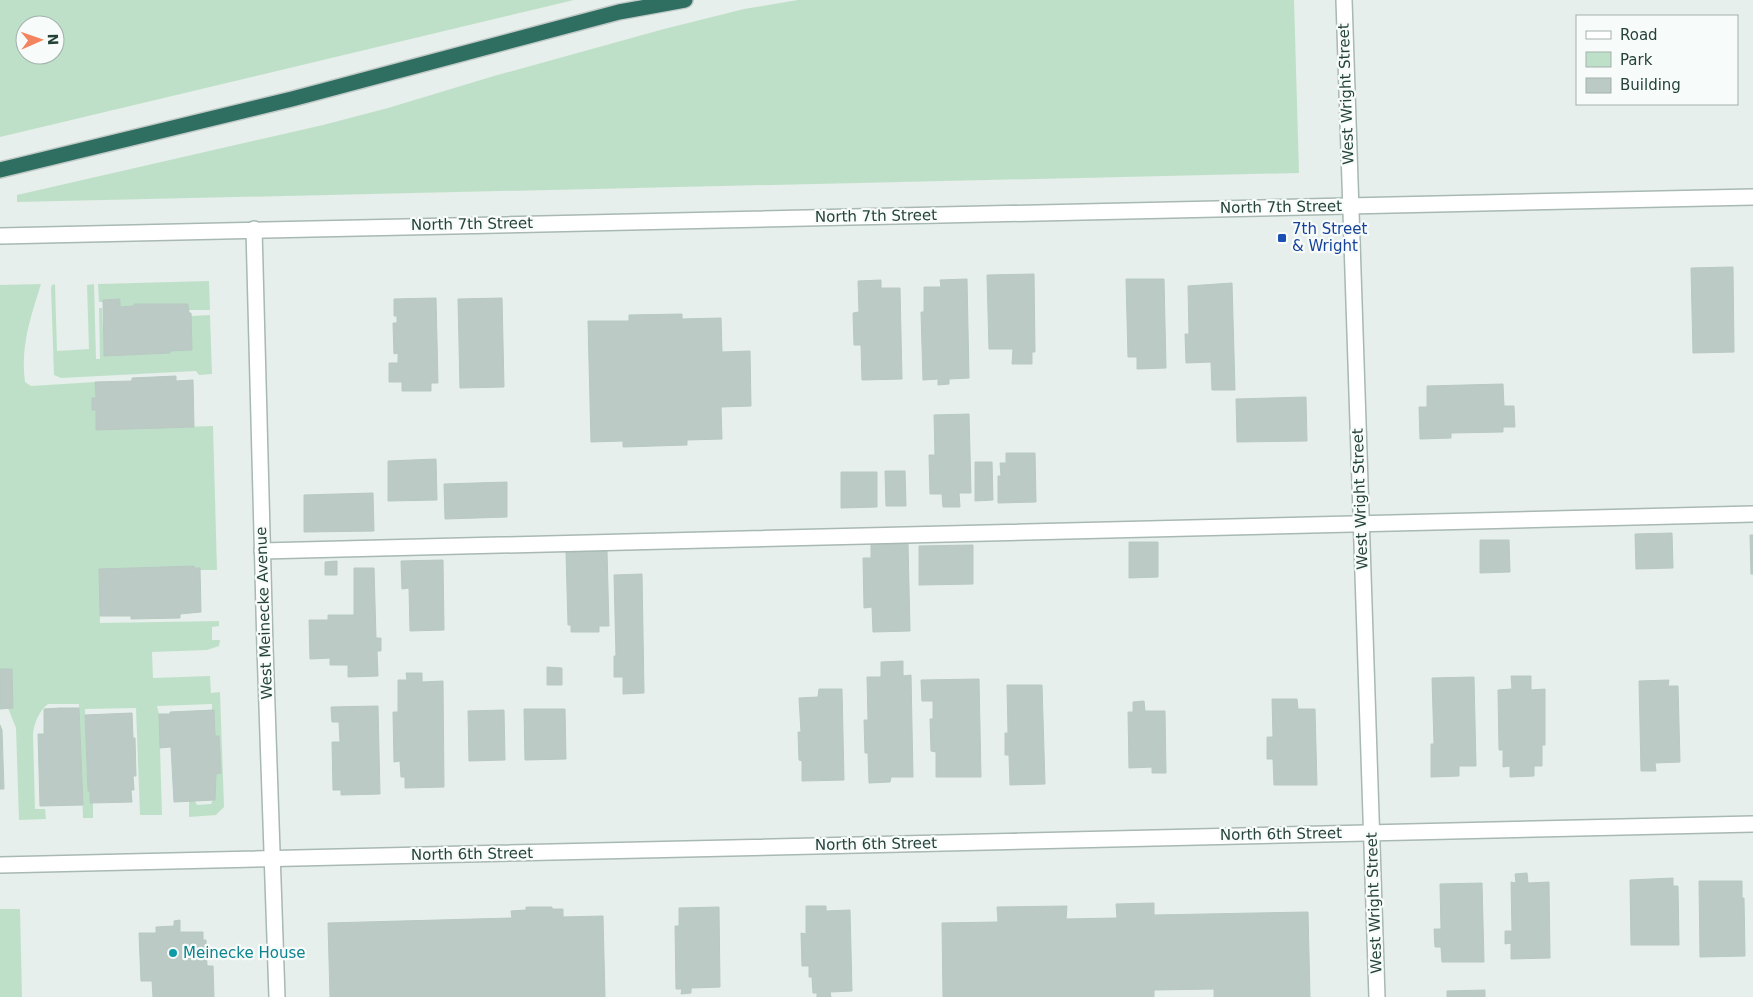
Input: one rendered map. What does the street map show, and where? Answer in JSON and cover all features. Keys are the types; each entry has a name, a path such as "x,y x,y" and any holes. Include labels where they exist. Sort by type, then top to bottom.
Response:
{"highway":[{"path":"0,170 292,99 619,12 685,0"}],"street":[{"name":"West Wright Street","path":"1344,0 1349,206 1377,997"},
{"name":"North 7th Street","path":"0,236 1753,197"},
{"name":"West Meinecke Avenue","path":"254,229 262,551 277,997"},
{"path":"262,551 1753,514"},
{"name":"North 6th Street","path":"0,865 1753,824"}],"green space":[{"path":"0,0 574,0 0,137"},
{"path":"798,0 1294,0 1299,173 17,202 17,195 323,125 664,29 744,9"},
{"path":"209,281 210,310 189,310 188,304 135,304 134,306 120,307 119,299 99,302 98,284"},
{"path":"41,284 25,344 25,382 31,386 95,382 96,398 92,398 92,410 96,410 96,430 213,426 217,570 200,570 200,568 194,568 194,566 99,569 100,623 219,621 219,626 212,627 212,640 220,640 219,646 207,650 152,652 153,678 210,676 211,693 220,692 224,807 216,815 189,817 189,801 195,801 197,805 211,804 215,800 216,774 221,773 219,736 215,736 212,704 157,706 159,714 162,815 140,815 136,708 85,709 88,791 90,791 90,803 93,803 93,818 83,818 79,704 48,704 42,710 34,726 33,734 35,809 45,809 46,819 19,820 16,728 8,708 13,708 12,669 0,669 0,285"},
{"path":"55,284 57,351 89,349 87,285 94,284 96,359 100,359 99,308 102,308 104,356 192,350 191,316 210,315 212,374 199,375 196,371 61,378 54,375 51,288"},
{"path":"0,909 20,909 22,997 0,997"}],"building":[{"path":"1733,267 1734,352 1693,353 1691,268"},
{"path":"1034,274 1035,352 1032,352 1032,364 1012,364 1013,349 989,349 987,275"},
{"path":"967,279 969,378 949,379 949,384 938,385 938,379 923,380 921,312 924,312 924,287 941,287 940,280"},
{"path":"1126,279 1164,279 1166,368 1137,369 1137,357 1128,357"},
{"path":"881,280 881,288 900,288 902,379 862,380 861,345 854,345 853,313 859,312 858,281"},
{"path":"1232,283 1235,390 1212,390 1211,362 1186,363 1185,334 1189,334 1188,286"},
{"path":"436,298 438,383 431,383 431,391 402,391 402,382 389,382 389,363 398,363 398,353 394,354 393,323 397,323 397,316 394,316 394,299"},
{"path":"502,298 504,387 460,388 458,299"},
{"path":"120,299 120,307 134,306 134,304 188,304 189,313 191,313 192,350 104,356 103,300"},
{"path":"682,314 682,319 721,318 722,352 750,351 751,406 721,407 722,439 687,440 687,445 623,447 623,441 591,442 588,321 629,321 629,315"},
{"path":"176,376 176,381 193,380 194,427 96,430 96,410 92,410 92,398 96,398 95,382 132,381 132,378"},
{"path":"1503,384 1504,406 1514,406 1515,427 1503,427 1503,432 1451,433 1451,438 1420,439 1419,407 1427,407 1427,386"},
{"path":"1306,397 1307,441 1237,442 1236,399"},
{"path":"969,414 971,493 959,493 960,507 943,507 942,494 930,494 929,455 935,455 934,415"},
{"path":"1006,453 1035,453 1036,502 998,503 998,476 1001,476 1000,463 1006,463"},
{"path":"436,459 437,500 388,501 388,461"},
{"path":"975,462 992,462 993,500 975,501"},
{"path":"885,471 905,471 906,506 886,506"},
{"path":"841,472 877,472 877,507 841,508"},
{"path":"507,482 507,517 445,519 444,484"},
{"path":"373,493 374,531 304,532 304,495"},
{"path":"1672,533 1673,568 1636,569 1635,534"},
{"path":"1750,535 1753,535 1753,574 1751,574"},
{"path":"1480,540 1509,540 1510,572 1480,573"},
{"path":"1129,542 1158,542 1158,577 1129,578"},
{"path":"871,543 908,543 910,631 873,632 872,607 864,608 863,558 871,558"},
{"path":"973,545 973,584 919,585 919,546"},
{"path":"607,551 609,626 599,626 599,632 571,632 571,625 568,625 566,552"},
{"path":"443,560 444,630 410,631 409,588 402,589 401,561"},
{"path":"337,561 337,575 325,575 325,562"},
{"path":"194,566 194,568 200,568 201,612 180,614 180,618 131,619 131,616 100,616 99,569"},
{"path":"354,568 374,568 376,638 381,638 381,651 377,651 378,676 348,677 348,665 330,665 330,658 310,659 309,620 328,620 328,615 354,615"},
{"path":"642,574 644,693 623,694 623,677 614,677 614,656 616,656 614,575"},
{"path":"903,661 903,676 911,675 913,777 891,777 890,782 869,783 868,753 865,753 864,720 868,720 867,677 881,677 881,662"},
{"path":"547,667 562,668 562,685 547,685"},
{"path":"0,669 12,669 13,708 0,709"},
{"path":"406,673 422,673 422,682 443,681 444,787 405,788 405,777 401,777 400,761 394,762 393,712 398,712 398,680 407,680"},
{"path":"1511,676 1531,676 1531,690 1545,689 1545,745 1542,745 1542,766 1534,766 1534,776 1510,777 1510,766 1503,767 1503,750 1499,750 1498,690 1512,689"},
{"path":"1474,677 1476,766 1459,766 1459,776 1431,777 1431,744 1434,744 1432,678"},
{"path":"979,679 981,777 936,777 936,752 931,751 930,719 933,719 933,701 922,701 921,680"},
{"path":"1669,680 1668,686 1678,686 1680,762 1655,763 1656,771 1641,771 1639,681"},
{"path":"1007,685 1042,685 1045,784 1010,785 1009,755 1005,755 1005,733 1008,733"},
{"path":"819,689 842,689 844,780 802,781 802,761 799,760 798,732 801,732 799,698 818,697"},
{"path":"1272,699 1297,699 1298,709 1315,709 1317,785 1274,785 1273,759 1267,759 1267,737 1273,737"},
{"path":"1144,701 1145,711 1165,711 1166,773 1152,773 1152,767 1129,768 1128,712 1133,712 1133,702"},
{"path":"378,706 380,794 341,795 341,790 333,790 332,742 340,742 339,722 332,722 331,707"},
{"path":"79,708 83,805 40,806 38,734 44,734 44,709"},
{"path":"524,709 565,709 566,759 525,760"},
{"path":"214,710 215,736 219,736 221,773 216,774 215,800 174,802 171,747 160,748 159,714"},
{"path":"504,710 505,760 469,761 468,711"},
{"path":"132,713 136,776 133,776 134,790 131,790 132,802 90,803 85,715"},
{"path":"0,725 2,730 4,789 0,789"},
{"path":"1527,873 1528,883 1549,882 1550,958 1511,959 1511,943 1505,944 1505,931 1512,931 1511,882 1516,883 1515,874"},
{"path":"1673,878 1673,886 1678,886 1679,945 1631,945 1630,880"},
{"path":"1699,881 1742,881 1745,956 1700,957"},
{"path":"1482,883 1484,962 1442,962 1441,947 1435,947 1434,929 1441,929 1440,884"},
{"path":"1154,903 1154,915 1308,912 1310,997 1214,997 1214,989 1154,990 1154,997 943,997 942,923 998,922 997,907 1067,906 1066,919 1117,918 1116,904"},
{"path":"806,906 826,906 826,911 850,910 852,991 830,992 831,997 817,997 817,993 813,993 812,977 809,977 809,966 802,966 801,933 806,934"},
{"path":"526,907 563,909 563,917 603,916 605,997 330,997 328,923 512,918 511,911 526,910"},
{"path":"719,907 720,987 691,988 691,993 681,994 682,989 676,989 675,926 679,926 679,908"},
{"name":"Meinecke House","path":"180,920 180,932 203,932 203,940 206,940 207,966 213,966 214,997 153,997 152,981 141,981 139,933 156,933 156,927 174,926 174,921"},
{"path":"1485,990 1485,997 1447,997 1447,991"}],"place":[{"name":"7th Street & Wright","path":"1282,238"},
{"name":"Meinecke House","path":"173,953"}]}
